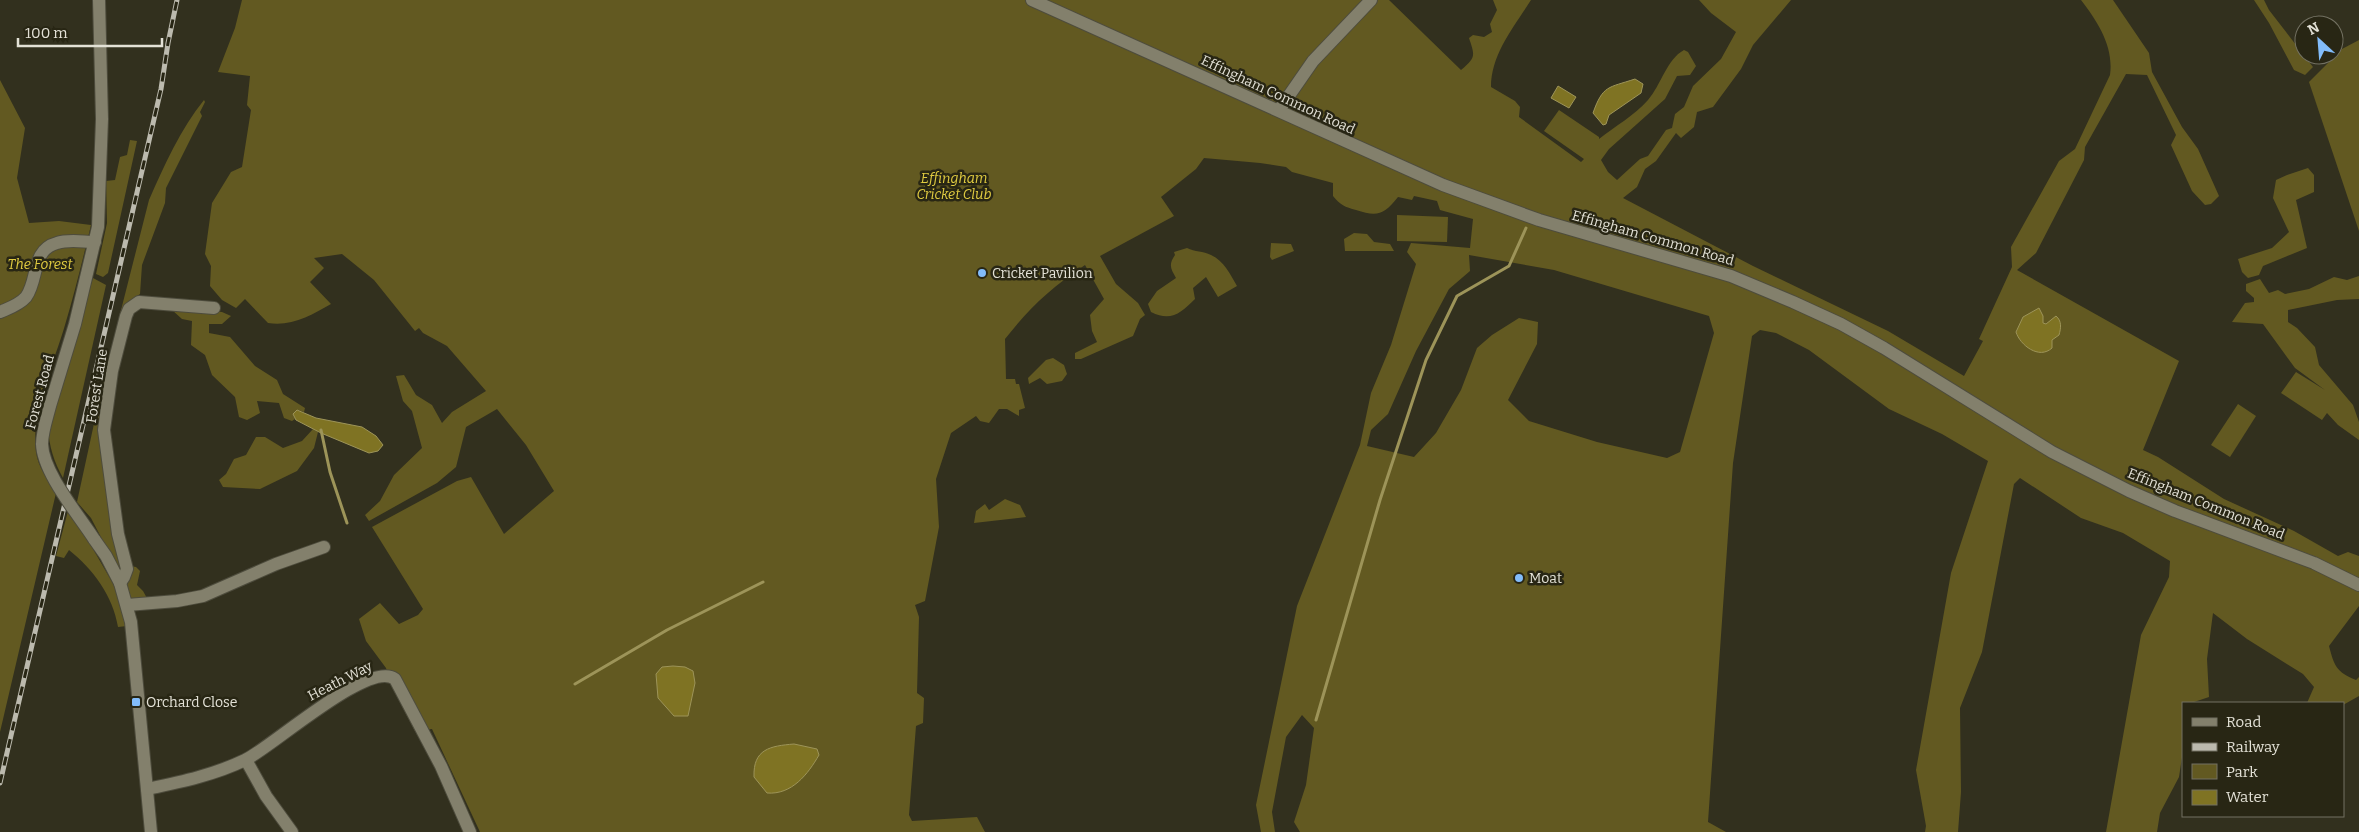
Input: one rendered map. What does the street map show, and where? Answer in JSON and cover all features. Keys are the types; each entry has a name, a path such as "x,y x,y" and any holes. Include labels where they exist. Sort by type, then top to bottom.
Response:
{"street":[{"name":"Forest Road","path":"99,0 102,119 100,212 96,242 50,406 42,442 44,454 57,482 106,556 120,583 127,605 140,701 151,832"},
{"name":"Effingham Common Road","path":"1032,0 1279,110 1346,143 1487,202 1565,228 1706,268 1801,306 1884,348 2052,452 2123,488 2175,511 2314,563 2359,586"},
{"path":"1279,110 1314,61 1371,0"},
{"path":"0,312 19,304 28,294 41,253 49,246 69,241 96,242"},
{"name":"Forest Lane","path":"120,583 127,569 118,534 104,430 112,371 126,316 129,310 139,302 214,308"},
{"path":"127,605 177,602 203,596 276,564 324,547"},
{"name":"Heath Way","path":"146,789 197,778 246,760 310,714 362,684 380,676 388,675 395,680 441,766 470,832"},
{"path":"246,760 266,796 292,832"}],"green space":[{"name":"Effingham Cricket Club","path":"242,0 1389,0 1461,70 1473,56 1469,38 1473,35 1484,37 1492,32 1490,24 1497,10 1493,0 1531,0 1499,52 1492,75 1491,87 1515,101 1520,107 1519,117 1581,162 1584,159 1544,131 1559,110 1599,137 1599,139 1631,116 1648,100 1678,54 1684,50 1688,52 1696,66 1690,75 1677,76 1665,99 1609,149 1601,160 1608,172 1617,180 1640,159 1648,156 1666,130 1672,128 1675,114 1684,107 1693,86 1721,59 1736,32 1711,13 1699,0 1791,0 1753,45 1741,69 1713,107 1697,112 1694,127 1681,138 1676,133 1656,161 1645,169 1637,187 1623,198 1753,266 1888,331 1964,376 1983,341 1979,339 2012,267 2011,247 2059,161 2075,149 2110,75 2110,55 2107,45 2099,26 2081,0 2113,0 2149,53 2152,72 2182,127 2198,149 2219,196 2211,204 2205,205 2192,191 2171,145 2176,135 2147,75 2126,74 2085,147 2084,160 2036,253 2017,270 2179,361 2143,450 2158,457 2224,499 2294,531 2338,556 2348,552 2359,556 2359,606 2329,646 2334,663 2340,671 2356,680 2359,677 2359,696 2344,704 2344,702 2307,702 2314,687 2303,674 2247,639 2213,613 2207,659 2209,697 2194,702 2182,702 2182,758 2179,777 2160,813 2157,832 2106,832 2141,635 2169,577 2170,561 2123,533 2081,518 2020,478 2014,484 1982,652 1960,708 1961,792 1958,832 1925,832 1926,826 1916,770 1951,573 1988,461 1942,434 1889,409 1809,350 1776,333 1760,330 1752,336 1733,463 1708,822 1726,832 1300,832 1294,822 1306,785 1314,728 1302,715 1286,737 1272,812 1275,832 1261,832 1256,805 1297,606 1360,445 1371,393 1391,345 1416,264 1407,252 1411,243 1470,248 1473,219 1440,210 1437,201 1414,196 1412,200 1398,197 1388,208 1380,213 1363,212 1346,207 1338,202 1333,196 1333,183 1292,172 1286,167 1204,158 1196,169 1161,197 1174,216 1100,256 1116,284 1138,303 1145,315 1140,319 1133,336 1081,359 1075,359 1075,353 1097,342 1092,331 1090,315 1104,299 1085,265 1073,273 1032,308 1005,339 1006,379 1015,379 1016,384 1019,384 1025,408 1019,410 1019,416 1007,409 999,409 989,423 980,421 976,416 951,433 936,479 939,527 925,601 915,605 919,617 917,693 924,698 923,723 916,726 909,815 912,821 977,817 985,832 480,832 432,729 415,731 391,685 386,668 366,641 359,619 380,603 399,624 418,615 423,609 372,527 457,481 471,477 504,534 554,491 526,445 497,409 466,427 456,467 437,483 369,521 365,515 380,501 394,475 422,448 412,411 403,401 396,376 404,375 416,395 432,405 442,423 452,412 486,391 447,346 423,333 419,328 415,331 374,280 342,254 314,258 324,268 310,282 331,304 293,322 268,323 245,299 236,308 222,300 210,286 211,266 205,254 212,203 231,172 242,167 251,110 247,105 250,76 218,72 235,28","holes":["1469,255 1554,270 1709,316 1714,333 1680,452 1667,458 1597,442 1529,421 1508,400 1537,344 1538,322 1519,318 1492,335 1477,348 1461,390 1436,433 1414,457 1367,446 1371,430 1388,414 1416,351 1449,289 1470,271"]},
{"path":"2254,0 2264,0 2269,10 2294,42 2294,65 2311,65 2313,67 2305,75 2294,70 2269,23"},
{"path":"2359,40 2359,231 2309,82 2326,65 2344,65 2344,48"},
{"name":"The Forest","path":"0,80 25,128 17,178 29,223 59,221 91,225 72,300 44,387 37,419 35,435 37,458 56,493 0,732"},
{"path":"204,100 205,102 200,112 202,116 166,188 165,203 142,265 140,294 130,301 102,421 122,569 119,572 91,518 77,502 105,373 149,200 180,135"},
{"path":"130,140 137,141 108,273 103,277 96,274 107,223 106,181 115,180 120,157 127,155"},
{"path":"2308,168 2314,175 2314,192 2296,200 2307,248 2263,266 2259,275 2248,278 2242,272 2238,259 2272,248 2289,232 2273,198 2276,180"},
{"path":"1397,215 1448,217 1447,242 1397,241"},
{"path":"1354,233 1367,234 1374,242 1390,244 1394,251 1345,251 1344,239"},
{"path":"1271,243 1291,244 1294,251 1272,260 1270,257"},
{"path":"1187,248 1208,254 1220,261 1237,286 1218,297 1206,277 1193,288 1195,299 1180,312 1164,316 1151,312 1148,304 1157,291 1176,278 1171,267 1175,255 1174,252"},
{"path":"2359,276 2359,299 2337,300 2288,310 2288,322 2297,328 2315,347 2319,365 2353,405 2359,422 2359,440 2338,425 2327,413 2322,420 2281,393 2296,372 2325,390 2295,368 2263,324 2232,322 2245,303 2254,302 2254,298 2246,291 2246,284 2260,279 2269,293 2278,290 2285,294 2309,289 2334,277 2347,280"},
{"path":"93,278 106,285 63,478 52,454 48,428"},
{"path":"172,306 222,312 231,316 222,324 209,324 209,333 230,337 255,366 277,380 283,394 305,408 304,412 297,410 293,414 295,419 292,421 284,418 279,403 257,401 260,413 247,420 239,417 235,397 212,375 205,355 191,345 192,321 182,319 172,310"},
{"path":"1053,358 1064,365 1067,374 1062,381 1047,384 1040,378 1029,384 1028,378 1046,360"},
{"path":"2238,404 2256,416 2230,457 2211,445"},
{"path":"313,429 318,432 314,448 297,471 260,489 223,487 219,480 226,474 234,459 246,455 256,437 265,437 283,448 302,441"},
{"path":"1005,499 1020,505 1026,517 974,523 976,511 985,504 989,510"},
{"path":"68,511 82,530 115,587 127,626 118,627 107,594 78,557 69,550 64,558 56,556"},
{"path":"130,566 136,567 140,571 137,585 148,600 130,601 124,584"}],"water":[{"path":"1635,79 1643,84 1641,93 1609,115 1606,124 1603,125 1593,113 1600,97 1612,86"},
{"path":"1558,86 1576,97 1569,108 1551,98"},
{"path":"2039,308 2043,316 2043,323 2046,324 2056,316 2059,320 2060,330 2059,335 2052,340 2052,348 2047,351 2036,352 2021,342 2016,332 2023,317"},
{"path":"297,410 316,418 362,427 376,436 383,445 378,451 369,453 321,433 296,420 293,414"},
{"path":"662,667 685,667 693,671 695,683 688,716 674,716 658,698 656,674"},
{"path":"794,744 817,749 819,755 810,769 792,787 776,793 767,793 754,777 756,760 771,748"}],"waterway":[{"path":"1316,720 1380,500 1426,360 1457,296 1509,266 1526,228"},
{"path":"321,430 330,472 347,523"},
{"path":"575,684 667,630 763,582"}],"railway":[{"path":"0,783 161,89 177,0"}],"place":[{"name":"Cricket Pavilion","path":"982,273"},
{"name":"Moat","path":"1519,578"},
{"name":"Orchard Close","path":"136,702"}]}
